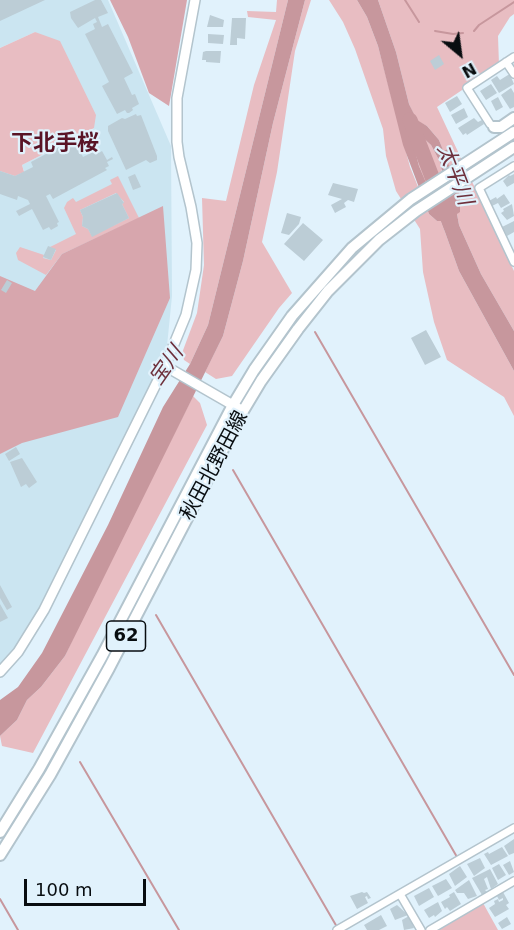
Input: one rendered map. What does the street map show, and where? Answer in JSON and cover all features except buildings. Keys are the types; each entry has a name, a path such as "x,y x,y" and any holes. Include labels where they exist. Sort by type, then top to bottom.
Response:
{"main road":[{"path":"494,127 501,127 514,118"},
{"name":"秋田北野田線","path":"0,832 39,769 102,656 233,405 254,370 292,316 352,248 411,200 514,132"},
{"name":"秋田北野田線","path":"0,855 56,765 243,411 279,355 328,291 379,240 416,211 514,147"}],"street":[{"path":"0,672 18,652 44,610 165,366 186,315 196,270 195,228 178,157 177,98 195,0"},
{"path":"494,127 467,88 514,57"},
{"path":"506,62 514,74"},
{"path":"514,166 479,188 514,262"},
{"path":"165,366 243,411"},
{"path":"338,930 514,828"},
{"path":"430,930 514,881"},
{"path":"400,894 421,930"}],"shaded area":[{"path":"0,0 108,0 171,146 172,296 165,366 44,610 0,672 0,171 24,171 22,165 94,128 35,32 0,48"},
{"path":"110,0 187,0 169,106 149,93 128,37"},
{"path":"277,0 288,0 208,325 190,364 184,360 182,353 197,313 204,265 202,198 226,201 254,85 276,20 248,17 247,11 276,12"},
{"path":"288,0 305,0 273,123 243,261 223,336 65,656 41,687 27,700 17,720 0,736 0,700 18,687 42,653 108,525 163,407 190,364 208,325"},
{"path":"305,0 311,0 295,51 277,172 262,242 292,293 232,376 216,379 205,372 223,336 243,261 273,123"},
{"path":"329,0 357,0 367,17 378,46 410,167 429,214 437,221 441,221 459,271 514,371 514,416 504,397 447,360 434,322 423,272 420,229 396,191 386,156 383,129 355,49 343,22"},
{"path":"357,0 378,0 396,52 409,104 417,120 427,126 439,140 460,195 460,212 457,214 459,225 481,274 514,331 514,371 459,271 441,221 437,221 429,214 403,145 378,46 367,17","holes":["421,136 431,145 440,162 448,201 447,205 438,211 419,166 413,143"]},
{"path":"378,0 514,0 514,14 498,36 499,65 437,107 514,271 514,331 481,274 459,225 457,214 460,195 439,140 427,126 417,121 409,104 396,52"},
{"path":"35,32 60,41 96,115 94,128 22,165 24,172 15,176 0,171 0,48"},
{"path":"421,136 431,145 440,162 447,205 437,212 419,166 413,142"},
{"path":"118,176 139,218 62,254 46,275 18,260 16,253 20,247 44,255 43,258 51,260 56,250 50,247 76,234 64,208 67,202 73,198 76,202 112,184 110,180","holes":["116,193 124,202 122,204 129,218 92,236 88,229 82,226 83,217 80,210"]},
{"path":"163,206 170,298 118,417 22,443 0,454 0,276 35,291 62,254"},
{"path":"193,396 200,403 207,425 33,753 2,746 0,736 17,720 27,700 41,687 65,656 91,599"},
{"path":"483,903 498,930 436,930"}],"waterway":[{"path":"405,0 419,22"},
{"path":"474,31 479,25 514,2"},
{"path":"435,31 463,33"},
{"name":"太平川","path":"410,120 451,226"},
{"path":"444,152 449,150"},
{"path":"315,332 514,675"},
{"path":"233,470 457,857"},
{"path":"156,615 337,927"},
{"path":"80,762 179,930"},
{"path":"0,899 18,930"}],"district":[{"name":"下北手桜","path":"55,144"}],"water label":[{"name":"宝川","path":"167,366"}]}
